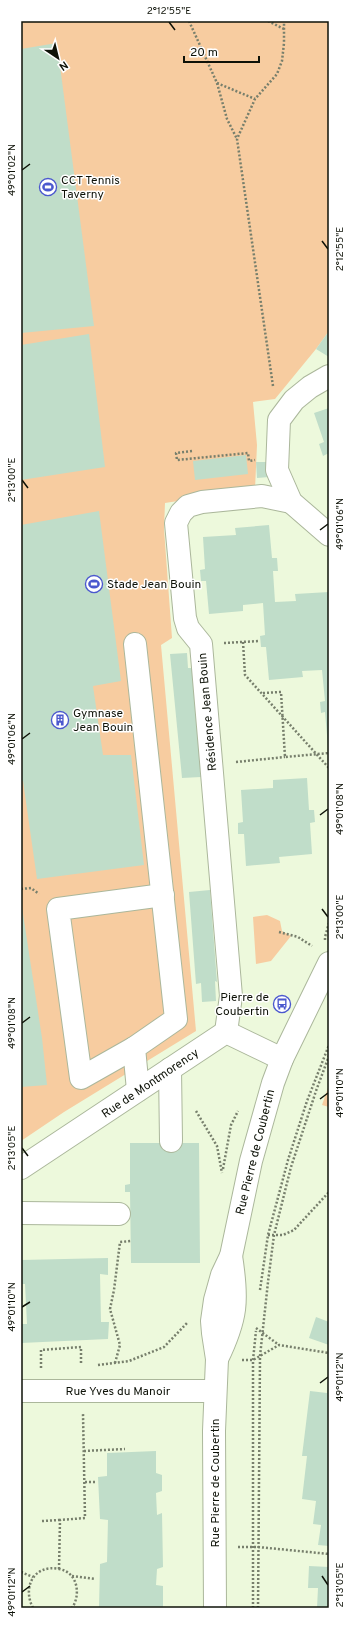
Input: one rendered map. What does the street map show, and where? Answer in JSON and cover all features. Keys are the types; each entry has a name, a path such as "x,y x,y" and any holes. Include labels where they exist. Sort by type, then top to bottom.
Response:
{"street":[{"path":"329,376 310,387 294,400 279,420 277,460 277,470 291,502 329,535"},
{"name":"Résidence Jean Bouin","path":"226,1032 231,996 202,644 188,628 185,618 176,523 181,513 188,506 202,502 262,496 291,502"},
{"path":"135,644 163,895 176,1019 134,1048 81,1078 58,909 163,895"},
{"name":"Rue Pierre de Coubertin","path":"216,1608 215,1391 217,1359 228,1336 234,1310 235,1286 231,1256 251,1161 262,1118 282,1059 324,952"},
{"path":"226,1032 282,1059"},
{"name":"Rue de Montmorency","path":"21,1168 226,1032"},
{"path":"134,1048 138,1090"},
{"path":"170,1069 170,1141"},
{"path":"21,1213 119,1214"},
{"name":"Rue Yves du Manoir","path":"21,1391 215,1391"}],"path":[{"path":"189,21 217,83 227,119 237,139 279,420"},
{"path":"268,21 284,29"},
{"path":"237,139 255,99 277,74 282,61 284,21"},
{"path":"217,83 255,99"},
{"path":"192,451 176,453 176,460 248,453 249,461 277,460"},
{"path":"202,644 259,641"},
{"path":"243,642 245,675 263,693 315,754 329,768"},
{"path":"263,693 282,692 285,757"},
{"path":"211,764 329,753"},
{"path":"279,932 298,938 324,952 324,937 329,923"},
{"path":"260,1291 268,1235 288,1160 307,1101 329,1045"},
{"path":"258,1608 260,1356 274,1235 291,1167 329,1056"},
{"path":"195,1105 196,1112 217,1146 220,1159"},
{"path":"268,1235 282,1235 294,1230 329,1192"},
{"path":"115,1363 120,1345 110,1309 120,1242 131,1241"},
{"path":"93,1366 129,1361 164,1347 189,1322 191,1316"},
{"path":"253,1608 253,1360 257,1321"},
{"path":"256,1328 279,1345 329,1353"},
{"path":"253,1360 279,1345"},
{"path":"41,1372 41,1350 81,1347 81,1371"},
{"path":"81,1365 87,1365"},
{"path":"42,1521 85,1518 83,1417"},
{"path":"84,1451 125,1449"},
{"path":"85,1482 96,1482"},
{"path":"59,1569 60,1520"},
{"path":"254,1547 329,1554"},
{"path":"33,1608 28,1598 28,1587 33,1577 45,1569 59,1569 66,1571 72,1576 76,1584 78,1593 72,1608"},
{"path":"21,1572 33,1577"},
{"path":"72,1576 95,1579"}],"shaded area":[{"name":"Stade Jean Bouin","path":"21,21 329,21 329,331 275,399 253,402 257,445 255,489 165,503 164,529 172,638 161,645 196,1031 64,1112 21,1141"},
{"path":"267,915 280,921 282,931 291,936 271,961 256,964 253,917"},
{"path":"329,1085 329,1107 322,1105"}],"building":[{"name":"CCT Tennis Taverny","path":"57,43 94,326 21,333 21,49"},
{"path":"329,331 329,357 316,349"},
{"path":"89,334 105,467 21,480 21,345"},
{"path":"329,408 329,453 323,456 319,444 324,442 314,413"},
{"path":"246,455 248,474 195,480 193,461"},
{"path":"256,462 267,462 269,477 257,478"},
{"name":"Gymnase Jean Bouin","path":"99,511 121,681 93,686 103,755 131,755 144,865 37,879 23,781 21,781 21,525"},
{"path":"269,525 272,558 277,558 278,571 273,571 275,602 296,601 295,594 329,592 329,747 325,712 321,713 320,702 325,701 322,670 302,671 303,677 269,680 266,647 261,647 260,636 265,635 263,603 243,605 243,611 209,614 206,581 201,581 200,570 205,569 203,537 236,535 235,528"},
{"path":"187,653 188,668 193,668 201,777 182,778 170,654"},
{"path":"307,778 309,810 314,810 315,822 310,823 312,854 279,857 280,863 246,866 244,834 238,834 238,823 243,822 241,790 273,788 273,780"},
{"path":"210,890 217,982 215,981 216,1001 202,1002 201,983 196,984 189,892"},
{"path":"21,901 42,1038 47,1085 21,1087"},
{"path":"130,1143 199,1143 200,1263 131,1263 130,1192 125,1192 125,1185 130,1184"},
{"path":"108,1258 108,1275 100,1274 101,1322 109,1322 108,1339 21,1343 21,1324 27,1324 25,1284 21,1284 21,1260"},
{"path":"316,1317 329,1322 329,1345 309,1338"},
{"path":"328,1379 329,1546 318,1545 321,1525 313,1524 316,1501 302,1499 307,1456 302,1456 310,1391 327,1393"},
{"path":"156,1451 156,1473 162,1475 162,1491 156,1493 157,1515 162,1513 163,1567 157,1569 156,1585 163,1586 163,1608 99,1608 100,1564 107,1562 108,1520 100,1519 98,1477 107,1476 107,1453"},
{"path":"309,1566 329,1567 329,1608 317,1608 318,1588 308,1588"}],"place":[{"name":"CCT Tennis Taverny","path":"48,187"},
{"name":"Stade Jean Bouin","path":"94,584"},
{"name":"Gymnase Jean Bouin","path":"60,720"},
{"name":"Pierre de Coubertin","path":"282,1004"}]}
